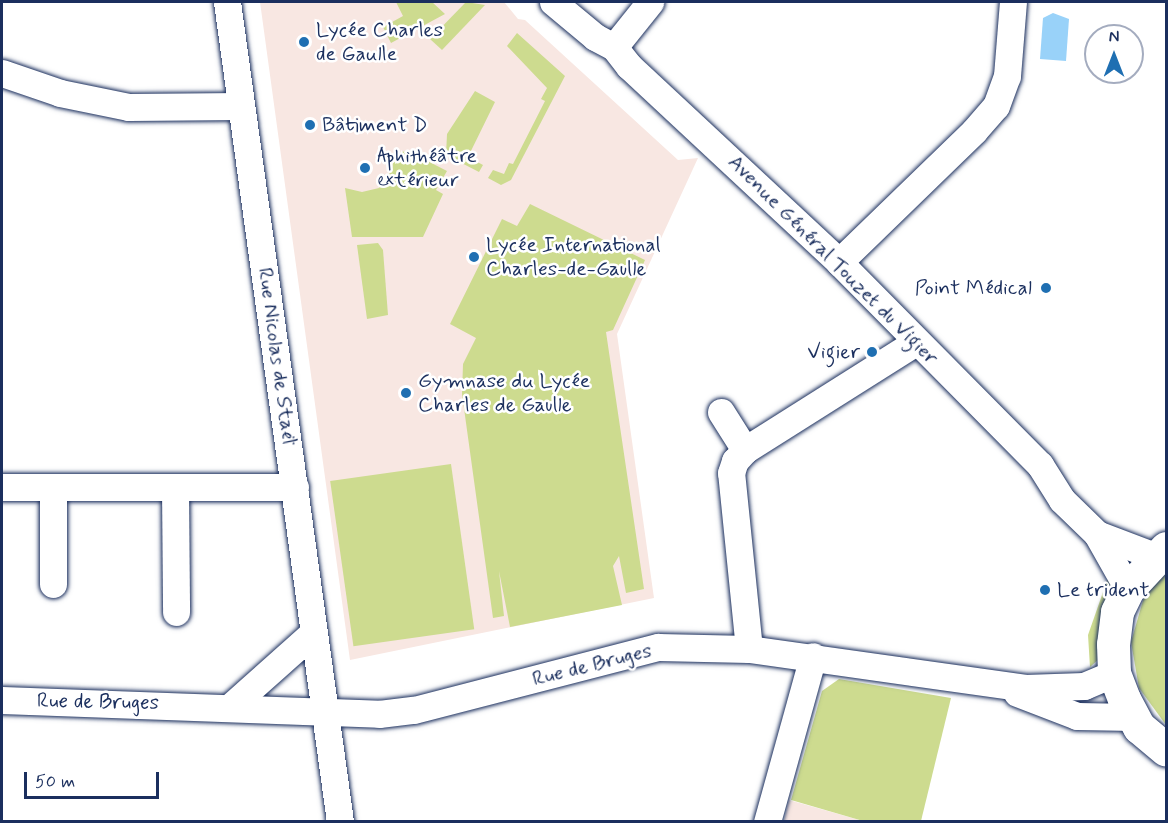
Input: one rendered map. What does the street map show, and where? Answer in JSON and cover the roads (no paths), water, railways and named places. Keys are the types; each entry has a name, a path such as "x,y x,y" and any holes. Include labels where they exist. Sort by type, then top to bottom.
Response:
{"main road":[{"path":"1161,552 1128,589 1117,612 1114,673 1139,727 1167,750"}],"street":[{"name":"Rue Nicolas de Staël","path":"226,2 340,822"},
{"name":"Avenue Général Touzet du Vigier","path":"553,2 595,37 614,46 629,66 839,262 1040,465 1062,500 1097,534 1128,589"},
{"path":"614,46 650,2"},
{"path":"839,262 974,132 996,106 1007,76 1013,2"},
{"path":"2,73 60,93 129,107 241,106"},
{"path":"749,649 731,473 737,458 745,450 916,342"},
{"path":"721,412 745,450"},
{"path":"2,487 295,487"},
{"path":"53,487 53,584"},
{"path":"175,488 176,612"},
{"name":"Avenue Général Touzet du Vigier","path":"1097,534 1161,552"},
{"path":"231,706 313,633"},
{"name":"Rue de Bruges","path":"2,700 231,706 379,714 414,710 658,648 749,649 813,656 1025,688 1084,686 1114,673"},
{"path":"768,822 813,656"},
{"name":"Rue de Bruges","path":"990,684 1077,716 1134,717"}],"water":[{"path":"1053,13 1069,19 1066,61 1040,59 1043,18"}],"place":[{"name":"Lycée Charles de Gaulle","path":"304,42"},
{"name":"Bâtiment D","path":"310,125"},
{"name":"Aphithéâtre extérieur","path":"365,168"},
{"name":"Lycée International Charles-de-Gaulle","path":"474,257"},
{"name":"Point Médical","path":"1046,288"},
{"name":"Vigier","path":"872,352"},
{"name":"Gymnase du Lycée Charles de Gaulle","path":"406,393"},
{"name":"Le trident","path":"1045,590"}]}
